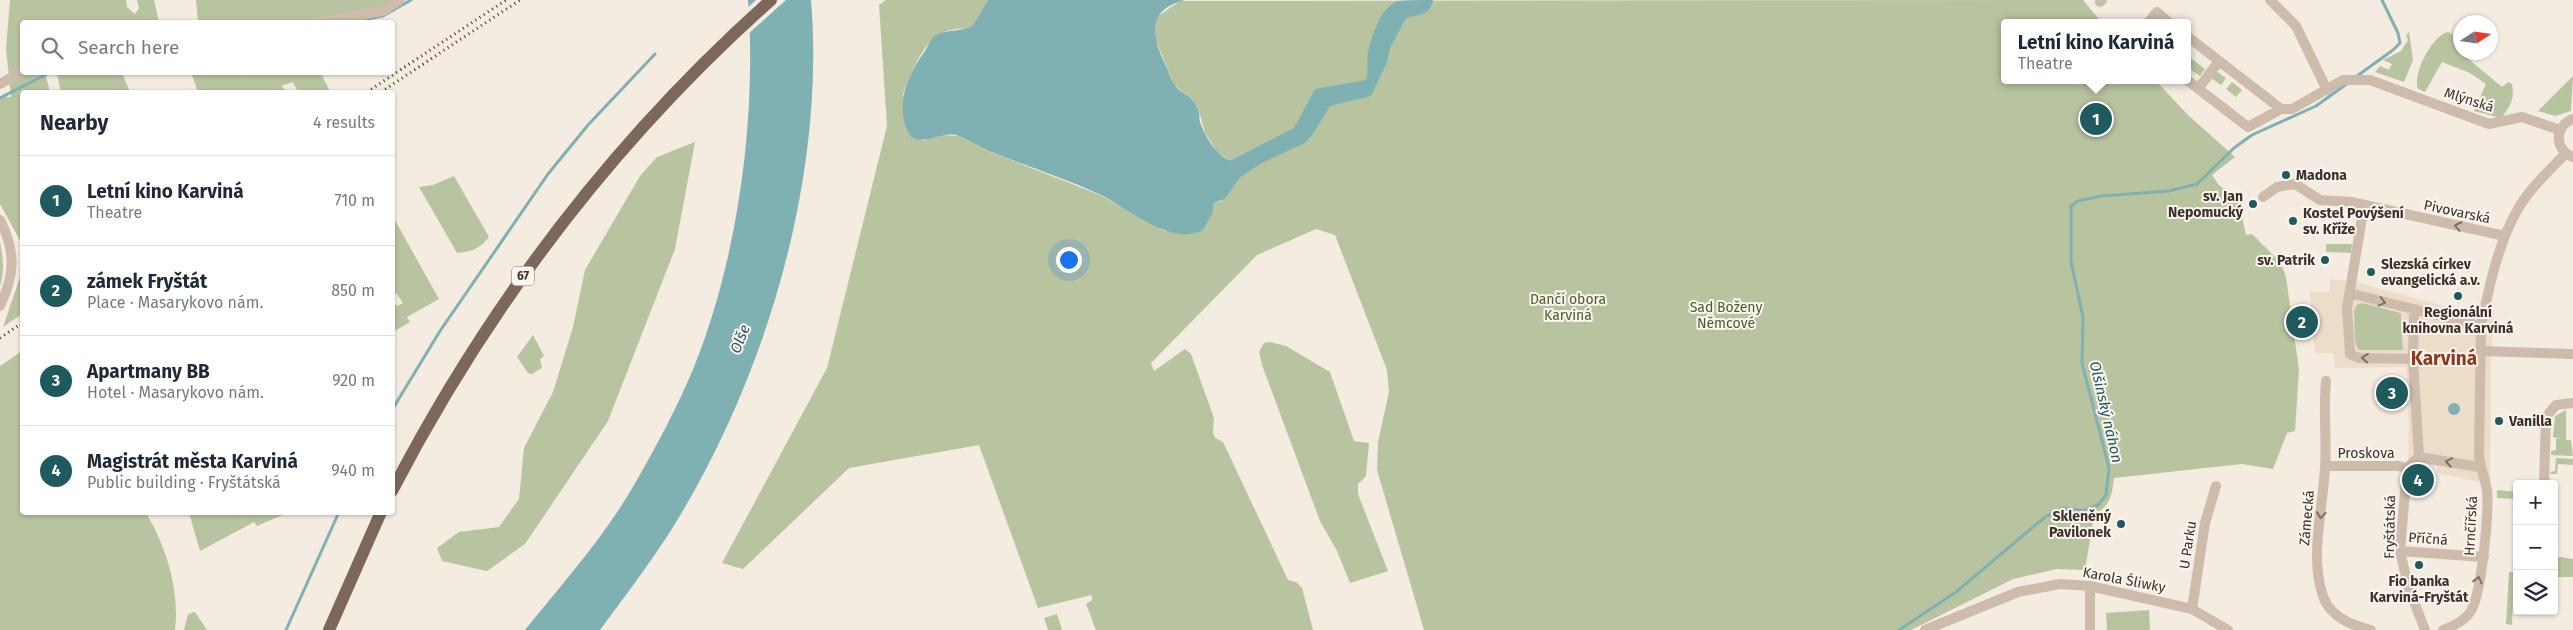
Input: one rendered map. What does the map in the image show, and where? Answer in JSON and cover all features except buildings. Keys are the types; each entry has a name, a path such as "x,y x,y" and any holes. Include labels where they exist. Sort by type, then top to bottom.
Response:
{"main road":[{"name":"67","path":"395,486 456,378 523,276 590,189 628,144 685,83 771,0"},
{"path":"329,630 380,515"}],"street":[{"path":"331,20 383,11 400,0"},
{"path":"2191,83 2248,127 2281,109 2292,109 2327,90 2296,26 2270,0"},
{"path":"2151,19 2157,12 2165,19"},
{"path":"2191,40 2281,109"},
{"path":"2198,89 2219,61"},
{"path":"0,84 20,72"},
{"name":"Mlýnská","path":"2327,90 2343,80 2370,80 2489,124 2522,117 2560,130"},
{"path":"2569,155 2558,141 2560,130 2566,122 2573,119"},
{"name":"Hrnčířská","path":"2443,630 2459,624 2471,611 2484,557 2487,490 2479,467 2481,326 2505,236 2518,208 2537,183 2569,155"},
{"name":"Pivovarská","path":"2263,197 2278,187 2295,184 2320,200 2364,206 2505,236"},
{"path":"2364,206 2347,308 2350,354 2359,358 2413,359"},
{"path":"0,220 5,231 12,260 10,283 0,306"},
{"path":"2349,293 2414,311 2481,326"},
{"path":"2414,311 2413,359 2419,457"},
{"path":"2480,351 2573,354"},
{"name":"Zámecká","path":"2326,380 2324,400 2326,466 2317,562 2322,594 2334,614 2351,625 2371,630"},
{"path":"2544,480 2546,417 2556,405 2573,403"},
{"path":"2419,457 2479,467"},
{"path":"2407,468 2419,457"},
{"name":"Proskova","path":"2326,466 2399,466 2407,468"},
{"name":"Fryštátská","path":"2407,468 2400,551 2408,586 2425,630"},
{"name":"U Parku","path":"2192,609 2204,523 2216,486"},
{"name":"Příčná","path":"2400,551 2484,557"},
{"name":"Karola Śliwky","path":"1926,630 2018,592 2060,584 2090,586 2192,609 2204,614 2228,630"},
{"path":"2090,586 2090,630"}],"green space":[{"path":"10,0 126,0 127,7 135,14 139,8 137,0 154,0 159,20 20,20 20,75 46,75 49,90 20,90 20,240 0,204 0,97 11,97 6,49"},
{"path":"196,0 400,0 383,11 331,20 198,20"},
{"name":"Sad Boženy Němcové","path":"886,0 988,0 973,25 938,35 924,49 914,67 903,94 922,141 942,135 959,136 988,151 1100,195 1165,231 1207,223 1212,213 1213,203 1221,201 1238,179 1228,160 1217,151 1205,133 1198,108 1193,100 1174,85 1155,38 1154,24 1158,16 1180,1 2083,0 2099,19 2001,19 2001,84 2159,84 2188,115 2235,157 2212,175 2218,184 2239,203 2246,235 2252,234 2281,263 2286,277 2299,370 2295,431 2287,433 2273,469 2242,464 2114,478 2107,504 2094,515 2085,570 2057,569 2013,579 1911,630 1424,630 1377,470 1378,442 1389,392 1387,370 1335,235 1316,229 1257,255 1151,363 1154,371 1185,349 1191,354 1214,418 1213,432 1215,438 1223,442 1288,580 1296,582 1302,588 1313,630 1096,630 1086,604 1092,600 1092,595 1038,608 979,445 849,468 743,569 722,563 827,368 887,126 879,5"},
{"path":"2409,32 2413,60 2404,82 2375,72 2380,66 2389,70 2392,64 2383,60 2401,51 2408,40 2406,36"},
{"path":"2448,32 2453,35 2453,60 2470,60 2502,87 2508,82 2512,84 2513,94 2511,102 2501,118 2474,111 2486,84 2470,73 2442,62 2425,92 2418,89 2418,75 2425,56 2436,40"},
{"path":"2191,58 2205,69 2200,76 2191,70"},
{"path":"2216,71 2226,78 2221,85 2211,78"},
{"path":"57,75 123,75 129,90 61,90"},
{"path":"192,75 322,75 329,90 297,90 293,82 281,86 286,90 197,90"},
{"path":"2573,76 2571,111 2555,116 2538,111"},
{"path":"2232,82 2242,90 2236,97 2226,89"},
{"path":"695,142 675,249 608,421 525,544 487,571 442,561 437,548 459,532 499,527 519,499 524,448 553,392 573,327 585,270 640,176 657,157"},
{"path":"454,176 489,237 474,249 457,253 419,187 433,185"},
{"path":"395,220 439,299 407,317 410,322 395,331 395,304 397,306 403,303 396,293"},
{"path":"0,242 3,275 0,286"},
{"path":"2326,244 2352,244 2351,253 2326,252"},
{"path":"20,277 20,315 3,327"},
{"path":"2363,303 2401,313 2403,350 2359,350 2355,340 2353,320 2355,308 2358,304"},
{"path":"533,335 544,356 540,359 542,368 532,374 528,373 517,357"},
{"path":"1270,342 1286,346 1330,372 1354,441 1369,443 1366,476 1358,484 1358,494 1388,571 1350,583 1337,551 1320,521 1262,365 1259,352 1264,343"},
{"path":"20,352 20,515 147,515 160,540 170,569 175,600 175,630 0,630 0,366"},
{"path":"2566,410 2566,440 2571,440 2573,456 2551,455 2551,451 2556,450 2556,439 2560,439 2553,437 2555,416"},
{"path":"2556,458 2573,459 2573,465 2558,464 2557,474 2551,474 2550,472 2555,471"},
{"path":"2497,490 2513,492 2513,499 2497,498"},
{"path":"190,515 282,515 257,526 254,522 200,551"},
{"path":"2558,557 2573,559 2573,577 2558,577"},
{"path":"2509,572 2513,572 2512,625 2506,624"},
{"path":"2149,610 2150,630 2107,630 2106,613"},
{"path":"195,612 207,630 184,630 188,614"},
{"path":"1057,614 1062,630 1048,630 1044,618"}],"shaded area":[{"path":"2330,279 2355,282 2463,311 2494,313 2491,352 2490,484 2437,473 2437,466 2431,466 2430,471 2415,469 2408,462 2409,425 2406,367 2335,368 2334,353 2315,353 2310,292 2329,292","holes":["2363,303 2401,313 2403,350 2359,350 2355,344 2354,309 2358,304"]}],"water":[{"name":"Olše","path":"748,0 811,0 813,68 808,138 798,209 781,278 759,347 733,413 702,476 668,535 600,630 525,630 597,541 623,504 681,397 709,325 733,234 741,186 750,91"},
{"path":"988,0 1185,0 1163,10 1158,18 1155,26 1157,45 1174,85 1193,100 1208,139 1220,154 1230,161 1294,128 1315,89 1366,80 1367,56 1372,38 1382,16 1392,5 1398,1 1433,0 1427,12 1406,18 1390,48 1387,62 1371,96 1330,106 1313,134 1305,143 1264,162 1240,177 1225,199 1213,203 1213,212 1203,230 1191,234 1177,234 1150,224 1099,194 989,151 959,136 947,135 923,140 911,137 903,115 903,104 904,92 913,71 936,35 964,29 973,25"},
{"path":"2452,403 2456,403 2460,409 2456,415 2452,415 2448,411 2448,407"}],"pier":[{"path":"756,0 786,0 747,35 746,9"}],"waterway":[{"path":"362,20 383,16 411,0"},
{"name":"Olšinský náhon","path":"2357,76 2400,43 2398,33 2382,0"},
{"path":"395,405 440,331 548,174 588,125 655,54"},
{"path":"0,98 45,75"},
{"name":"Olšinský náhon","path":"1899,630 1956,592 2045,517 2063,508 2084,511 2098,505 2106,495 2109,468 2082,363 2083,317 2071,262 2071,206 2078,201 2101,196 2169,191 2197,184 2234,148 2252,135 2316,106 2348,83"},
{"path":"286,630 338,515"}],"railway":[{"path":"395,73 506,0"},
{"path":"384,90 520,0"},
{"path":"370,90 393,75"},
{"path":"0,338 20,324"}],"place":[{"name":"Letní kino Karviná","path":"2096,119"},
{"name":"Madona","path":"2286,175"},
{"name":"sv. Jan Nepomucký","path":"2253,204"},
{"name":"Kostel Povýšení sv. Kříže","path":"2293,221"},
{"name":"sv. Patrik","path":"2325,260"},
{"name":"Slezská církev evangelická a.v.","path":"2371,272"},
{"name":"Regionální knihovna Karviná","path":"2458,296"},
{"name":"zámek Fryštát","path":"2302,322"},
{"name":"Apartmany BB","path":"2392,393"},
{"name":"Vanilla","path":"2499,421"},
{"name":"Magistrát města Karviná","path":"2418,480"},
{"name":"Skleněný Pavilonek","path":"2121,524"},
{"name":"Fio banka Karviná-Fryštát","path":"2419,565"}],"district":[{"name":"Karviná","path":"2444,358"}],"park label":[{"name":"Dančí obora Karviná","path":"1568,308"}]}
